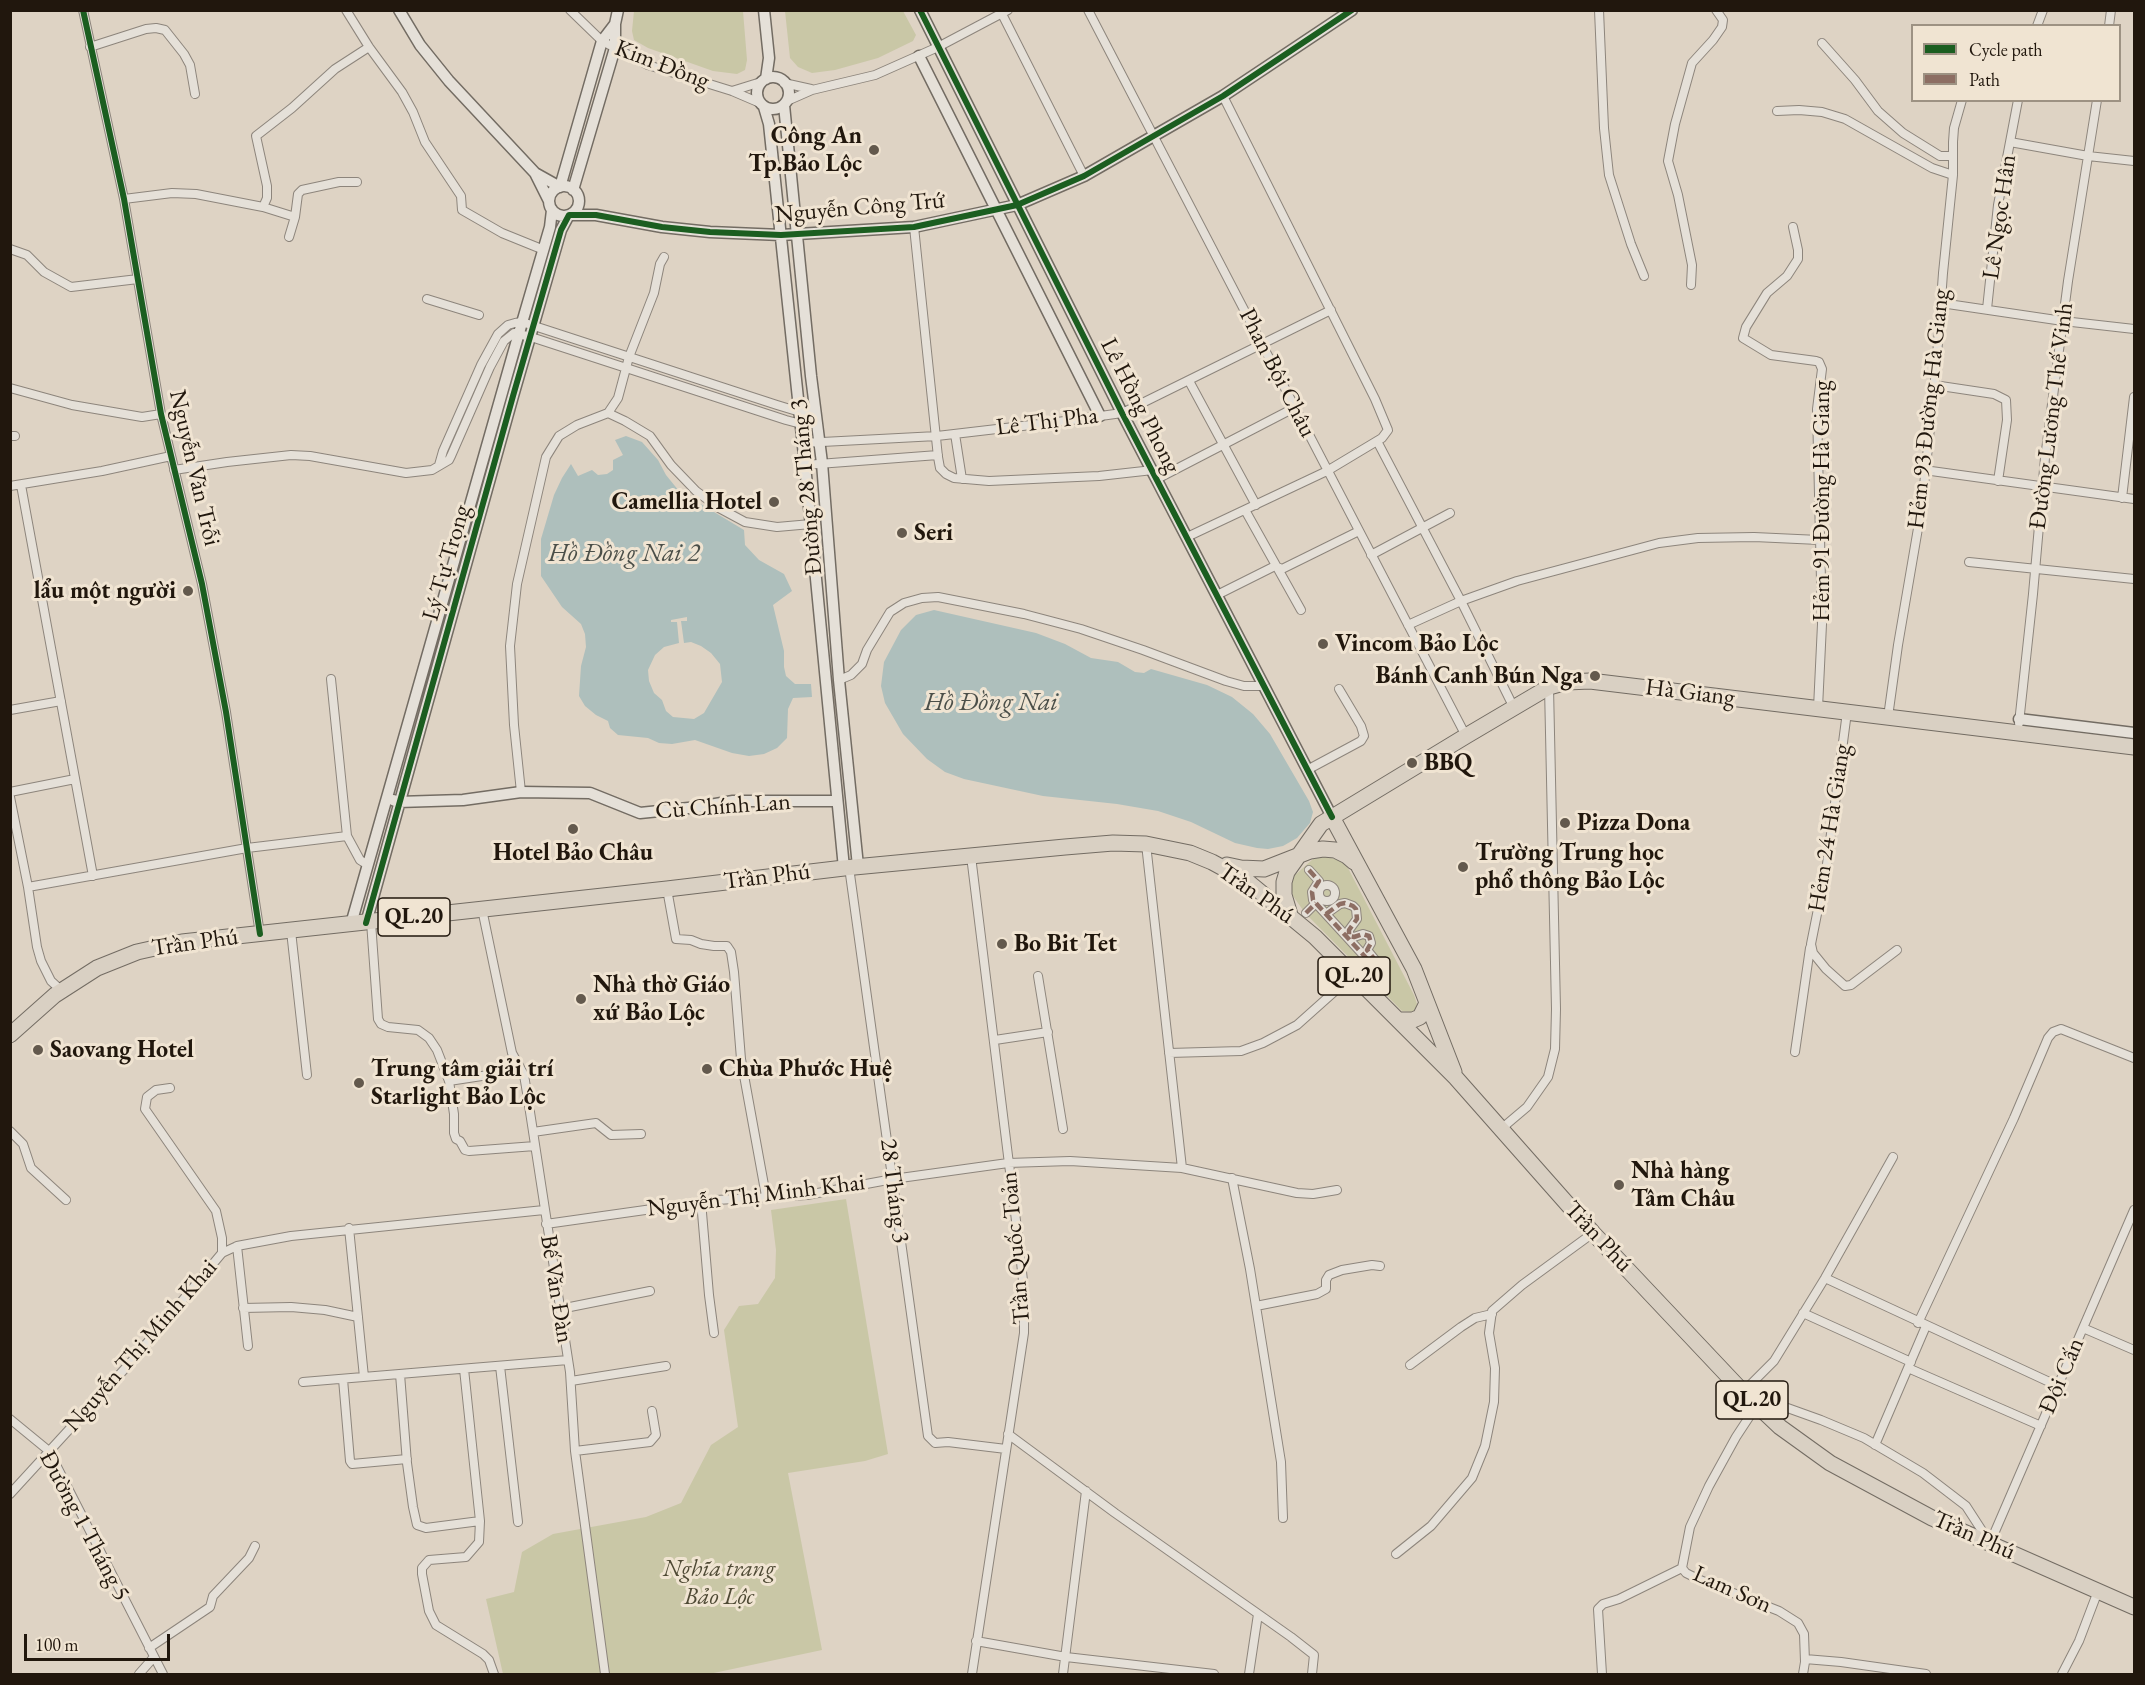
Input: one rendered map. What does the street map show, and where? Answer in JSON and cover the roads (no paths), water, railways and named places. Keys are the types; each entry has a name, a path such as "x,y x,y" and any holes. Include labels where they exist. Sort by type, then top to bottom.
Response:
{"highway":[{"name":"Hà Giang","path":"1299,915 1284,895 1284,882 1297,856 1321,824 1549,687 1567,682 1590,681 1888,717 2019,726 2134,747"},
{"name":"Lê Hồng Phong","path":"1332,817 1414,969 1456,1078"},
{"name":"Trần Phú","path":"10,1035 62,991 98,968 137,952 182,942 850,867 1113,843 1146,844 1190,853 1247,881 1299,915 1315,937 1456,1078 1593,1233 1743,1392 1780,1427 1830,1463 1932,1518 2098,1591 2134,1604"},
{"name":"QL.20","path":"1212,862 1241,868 1264,868 1311,851 1329,849 1347,856 1356,864"},
{"path":"1398,1020 1413,1020 1420,1017 1427,1003"}],"street":[{"name":"Nguyễn Văn Trỗi","path":"83,10 124,199 161,414 204,596 226,712 260,934"},
{"path":"346,10 369,47 402,92 425,142 460,196 462,210 502,233 544,250"},
{"path":"399,10 420,45 449,81 535,173 560,187 569,187 596,215"},
{"name":"Kim Đồng","path":"570,10 602,41 648,65 732,91 762,105"},
{"path":"535,173 550,205 559,215 573,212 578,204 575,192 615,48 615,24 618,10"},
{"path":"764,10 772,81 789,92 785,103"},
{"name":"Lê Hồng Phong","path":"920,10 1122,412 1332,817"},
{"name":"Phan Bội Châu","path":"1088,10 1466,736"},
{"name":"Nguyễn Công Trứ","path":"569,214 596,215 703,232 781,235 914,227 1017,205 1084,176 1223,96 1352,10"},
{"path":"1599,10 1604,136 1608,175 1644,276"},
{"path":"1691,285 1692,265 1678,195 1668,161 1675,124 1692,63 1722,27 1723,20 1716,10"},
{"path":"812,90 772,81 757,92 762,105 775,109 812,90 874,75 919,56 1004,12 1084,176"},
{"path":"550,205 552,192 560,187 602,41 615,24"},
{"path":"90,47 146,29 165,30 190,65 195,94"},
{"path":"1822,42 1878,111 1903,133 1940,156 1952,156"},
{"path":"263,207 267,198 267,186 256,136 292,108 335,69 369,47"},
{"name":"Lê Hồng Phong","path":"919,56 1100,416"},
{"name":"Kim Đồng","path":"732,91 772,81"},
{"path":"1187,537 1327,471 1382,438 1388,430 1385,419 1331,310 1296,245 1272,189 1223,96"},
{"name":"Hẻm 93 Đường Hà Giang","path":"1888,717 1922,505 1953,175 1954,128 1961,102"},
{"path":"2010,142 2018,102"},
{"name":"Đường Lương Thế Vinh","path":"2019,726 2043,487 2063,321 2097,102"},
{"name":"Đường 28 Tháng 3","path":"785,103 796,234 822,463 839,680 850,867"},
{"name":"Đường 28 Tháng 3","path":"762,105 769,124 781,235 837,801 850,867"},
{"path":"1777,111 1822,112 1845,119 1932,168 1953,175"},
{"name":"Lê Ngọc Hân","path":"1987,309 1998,205 2010,142 2088,156 2134,161"},
{"path":"290,237 298,194 302,190 339,182 357,182"},
{"path":"124,199 172,193 196,194 263,207 295,217"},
{"name":"Lý Tự Trọng","path":"363,923 392,800 520,328 550,227 550,205"},
{"name":"Lý Tự Trọng","path":"363,923 368,865 392,800 561,230 569,214"},
{"path":"914,227 938,455 940,468 946,474 962,479 989,481 1155,474 1222,445 1294,408"},
{"name":"Hẻm 91 Đường Hà Giang","path":"1793,227 1798,259 1787,276 1767,293 1746,327 1743,338 1771,355 1816,361 1822,369 1817,409 1822,624 1818,708"},
{"path":"10,249 27,255 44,272 71,287 138,279"},
{"path":"521,792 514,725 510,646 517,584 546,457 560,436 577,425 608,413 618,398 629,357 654,293 660,264 664,257"},
{"path":"427,299 479,315"},
{"path":"1941,303 2134,329"},
{"name":"Lê Thị Pha","path":"803,443 937,436 1122,412 1331,310"},
{"path":"174,470 291,455 310,456 406,473 432,470 439,465 463,404 498,334 508,325 626,368 801,424 817,424"},
{"path":"532,332 629,357 800,412 816,411"},
{"path":"1189,381 1256,505"},
{"path":"1935,385 1974,389 2006,399 2007,420 1998,481"},
{"path":"10,388 72,405 142,417 161,414"},
{"path":"2122,498 2134,397"},
{"path":"608,413 650,436 671,465 696,490 719,508 745,522 777,527 811,524"},
{"path":"955,434 962,479"},
{"path":"1377,441 1514,708"},
{"path":"805,465 938,455"},
{"path":"10,486 102,471 171,456"},
{"path":"1924,470 2134,499"},
{"path":"21,485 93,876"},
{"path":"1245,510 1301,610"},
{"path":"1371,555 1450,513"},
{"path":"1217,595 1275,566 1282,569 1359,531"},
{"path":"1408,625 1461,601 1517,581 1659,543 1698,538 1754,537 1819,540"},
{"path":"1969,562 2134,579"},
{"path":"815,573 830,571"},
{"path":"839,680 851,675 862,664 867,650 890,612 904,603 938,597 1024,614 1081,629 1226,681 1244,686 1264,686"},
{"path":"332,679 347,836 360,860 368,865"},
{"path":"1501,1129 1527,1107 1548,1077 1555,1049 1549,687"},
{"path":"1307,770 1361,741 1364,736 1361,726 1339,688"},
{"path":"10,710 61,701"},
{"name":"Hẻm 24 Hà Giang","path":"1795,1052 1811,944 1827,864 1847,712"},
{"name":"Hà Giang","path":"2019,726 2134,733"},
{"path":"10,792 75,779"},
{"name":"Cù Chính Lan","path":"392,800 463,800 521,792 590,793 640,813 733,801 837,801"},
{"path":"10,797 37,947 51,981 62,991"},
{"path":"28,887 247,848 347,836"},
{"path":"1146,844 1182,1168"},
{"name":"Trần Quốc Toản","path":"971,856 1020,1253 1024,1333 972,1674"},
{"name":"28 Tháng 3","path":"850,867 928,1436 935,1443 948,1442 1005,1449"},
{"path":"1309,870 1319,881 1312,892 1313,900 1369,961 1373,963 1376,961"},
{"path":"667,889 676,939 727,946 731,951 741,1059 765,1196"},
{"path":"1326,914 1334,902 1345,903 1356,909 1357,919 1349,930 1348,936 1363,934 1369,936 1371,943 1367,950 1381,967 1378,972 1381,976"},
{"path":"1299,915 1316,903"},
{"name":"Bế Văn Đàn","path":"482,909 512,1053 525,1083 533,1132 571,1381 575,1451 605,1674"},
{"path":"363,923 378,1019 381,1024 388,1027 418,1030 429,1038 437,1050 449,1081 453,1133 465,1150 535,1146"},
{"path":"291,931 307,1075"},
{"name":"Hẻm 24 Hà Giang","path":"1811,944 1813,953 1819,961 1845,986 1851,985 1897,950"},
{"path":"1169,1053 1240,1051 1263,1043 1296,1025 1353,975"},
{"path":"1038,976 1063,1129"},
{"path":"1875,1445 1910,1365 1922,1324 2048,1038 2053,1032 2061,1029 2134,1058"},
{"path":"995,1040 1048,1032"},
{"path":"449,1081 520,1070"},
{"path":"170,1088 162,1088 147,1097 145,1109 216,1211 222,1239 222,1253"},
{"path":"533,1132 596,1123 611,1135 641,1134"},
{"path":"10,1131 23,1144 31,1168 66,1200"},
{"path":"1893,1157 1825,1278 1774,1361 1743,1392 1821,1420 1875,1445 1923,1473 1966,1506 1990,1543"},
{"name":"Nguyễn Thị Minh Khai","path":"546,1224 701,1201 807,1195 893,1179 1008,1163 1070,1161 1182,1168 1297,1193 1313,1194 1337,1190"},
{"path":"1232,1178 1256,1306 1281,1462 1283,1518"},
{"path":"701,1201 714,1333"},
{"name":"Nguyễn Thị Minh Khai","path":"10,1494 131,1362 222,1253 237,1246 350,1228 544,1210"},
{"name":"Đội Cấn","path":"1990,1543 2134,1210"},
{"path":"350,1228 364,1377"},
{"path":"1396,1554 1431,1526 1472,1478 1485,1446 1494,1401 1495,1368 1489,1333 1492,1311 1522,1285 1593,1233"},
{"path":"237,1246 248,1346"},
{"path":"1256,1306 1317,1294 1326,1289 1326,1280 1329,1275 1342,1270 1372,1265 1380,1266"},
{"path":"1825,1278 2058,1386"},
{"path":"560,1309 650,1291"},
{"path":"243,1308 291,1307 325,1310 358,1317"},
{"path":"1803,1313 2041,1426"},
{"path":"1410,1365 1468,1322 1492,1314"},
{"path":"2084,1328 2134,1350"},
{"path":"303,1382 568,1360"},
{"path":"500,1366 518,1522"},
{"path":"571,1381 666,1366"},
{"path":"464,1369 480,1521 478,1542 466,1557 429,1560 422,1568 422,1575 429,1611 436,1625 483,1654 489,1660 494,1674"},
{"path":"400,1374 412,1508 417,1525 426,1528 480,1521"},
{"path":"342,1379 352,1464 407,1459"},
{"name":"Lam Sơn","path":"1757,1405 1736,1437 1695,1516 1690,1527 1682,1568 1686,1573 1700,1580 1779,1611 1798,1623 1804,1634 1803,1674"},
{"path":"575,1451 650,1442 656,1435 652,1411"},
{"name":"Đường 1 Tháng 5","path":"10,1419 49,1451 163,1674"},
{"path":"1008,1434 1314,1655 1312,1674"},
{"path":"1063,1674 1086,1491"},
{"path":"149,1648 210,1607 213,1596 249,1558 255,1546"},
{"path":"1602,1674 1598,1609 1604,1604 1682,1568"},
{"path":"2062,1674 2079,1641 2098,1591"},
{"path":"1249,1674 1258,1614"},
{"path":"976,1641 1065,1656 1214,1674"},
{"path":"139,1674 154,1657"},
{"path":"1805,1659 1926,1674"}],"water":[{"name":"Hồ Đồng Nai 2","path":"626,436 642,442 658,460 679,491 744,530 745,545 759,560 784,574 792,591 773,605 784,651 786,676 795,684 811,684 812,697 793,698 788,709 787,738 777,748 764,754 749,756 732,753 695,740 672,744 659,743 648,738 618,735 610,728 608,721 585,706 579,696 581,666 586,647 585,634 581,624 562,607 541,576 541,539 554,495 571,464 578,476 592,470 598,475 607,474 613,470 613,460 623,455 615,440","holes":["687,617 687,621 681,621 684,643 691,642 711,653 720,664 722,682 704,713 694,719 673,717 666,711 662,700 654,693 649,681 648,670 655,655 664,647 679,643 677,622 671,622 671,620"]},
{"name":"Hồ Đồng Nai","path":"934,610 1036,633 1065,644 1091,658 1118,662 1135,672 1144,673 1151,669 1207,685 1232,697 1253,714 1270,734 1309,801 1313,812 1310,823 1297,838 1283,846 1268,849 1257,848 1235,843 1191,822 1158,811 1043,796 964,779 945,772 927,759 903,734 885,703 881,686 884,662 901,630 916,615"}],"place":[{"name":"Công An Tp.Bảo Lộc","path":"874,150"},
{"name":"Camellia Hotel","path":"774,502"},
{"name":"Seri","path":"902,533"},
{"name":"lẩu một người","path":"188,591"},
{"name":"Vincom Bảo Lộc","path":"1323,644"},
{"name":"Bánh Canh Bún Nga","path":"1595,676"},
{"name":"BBQ","path":"1412,763"},
{"name":"Pizza Dona","path":"1565,823"},
{"name":"Hotel Bảo Châu","path":"573,829"},
{"name":"Trường Trung học phổ thông Bảo Lộc","path":"1463,867"},
{"name":"Bo Bit Tet","path":"1002,944"},
{"name":"Nhà thờ Giáo xứ Bảo Lộc","path":"581,999"},
{"name":"Saovang Hotel","path":"38,1050"},
{"name":"Chùa Phước Huệ","path":"707,1069"},
{"name":"Trung tâm giải trí Starlight Bảo Lộc","path":"359,1083"},
{"name":"Nhà hàng Tâm Châu","path":"1619,1185"}],"park label":[{"name":"Nghĩa trang Bảo Lộc","path":"719,1583"}]}
